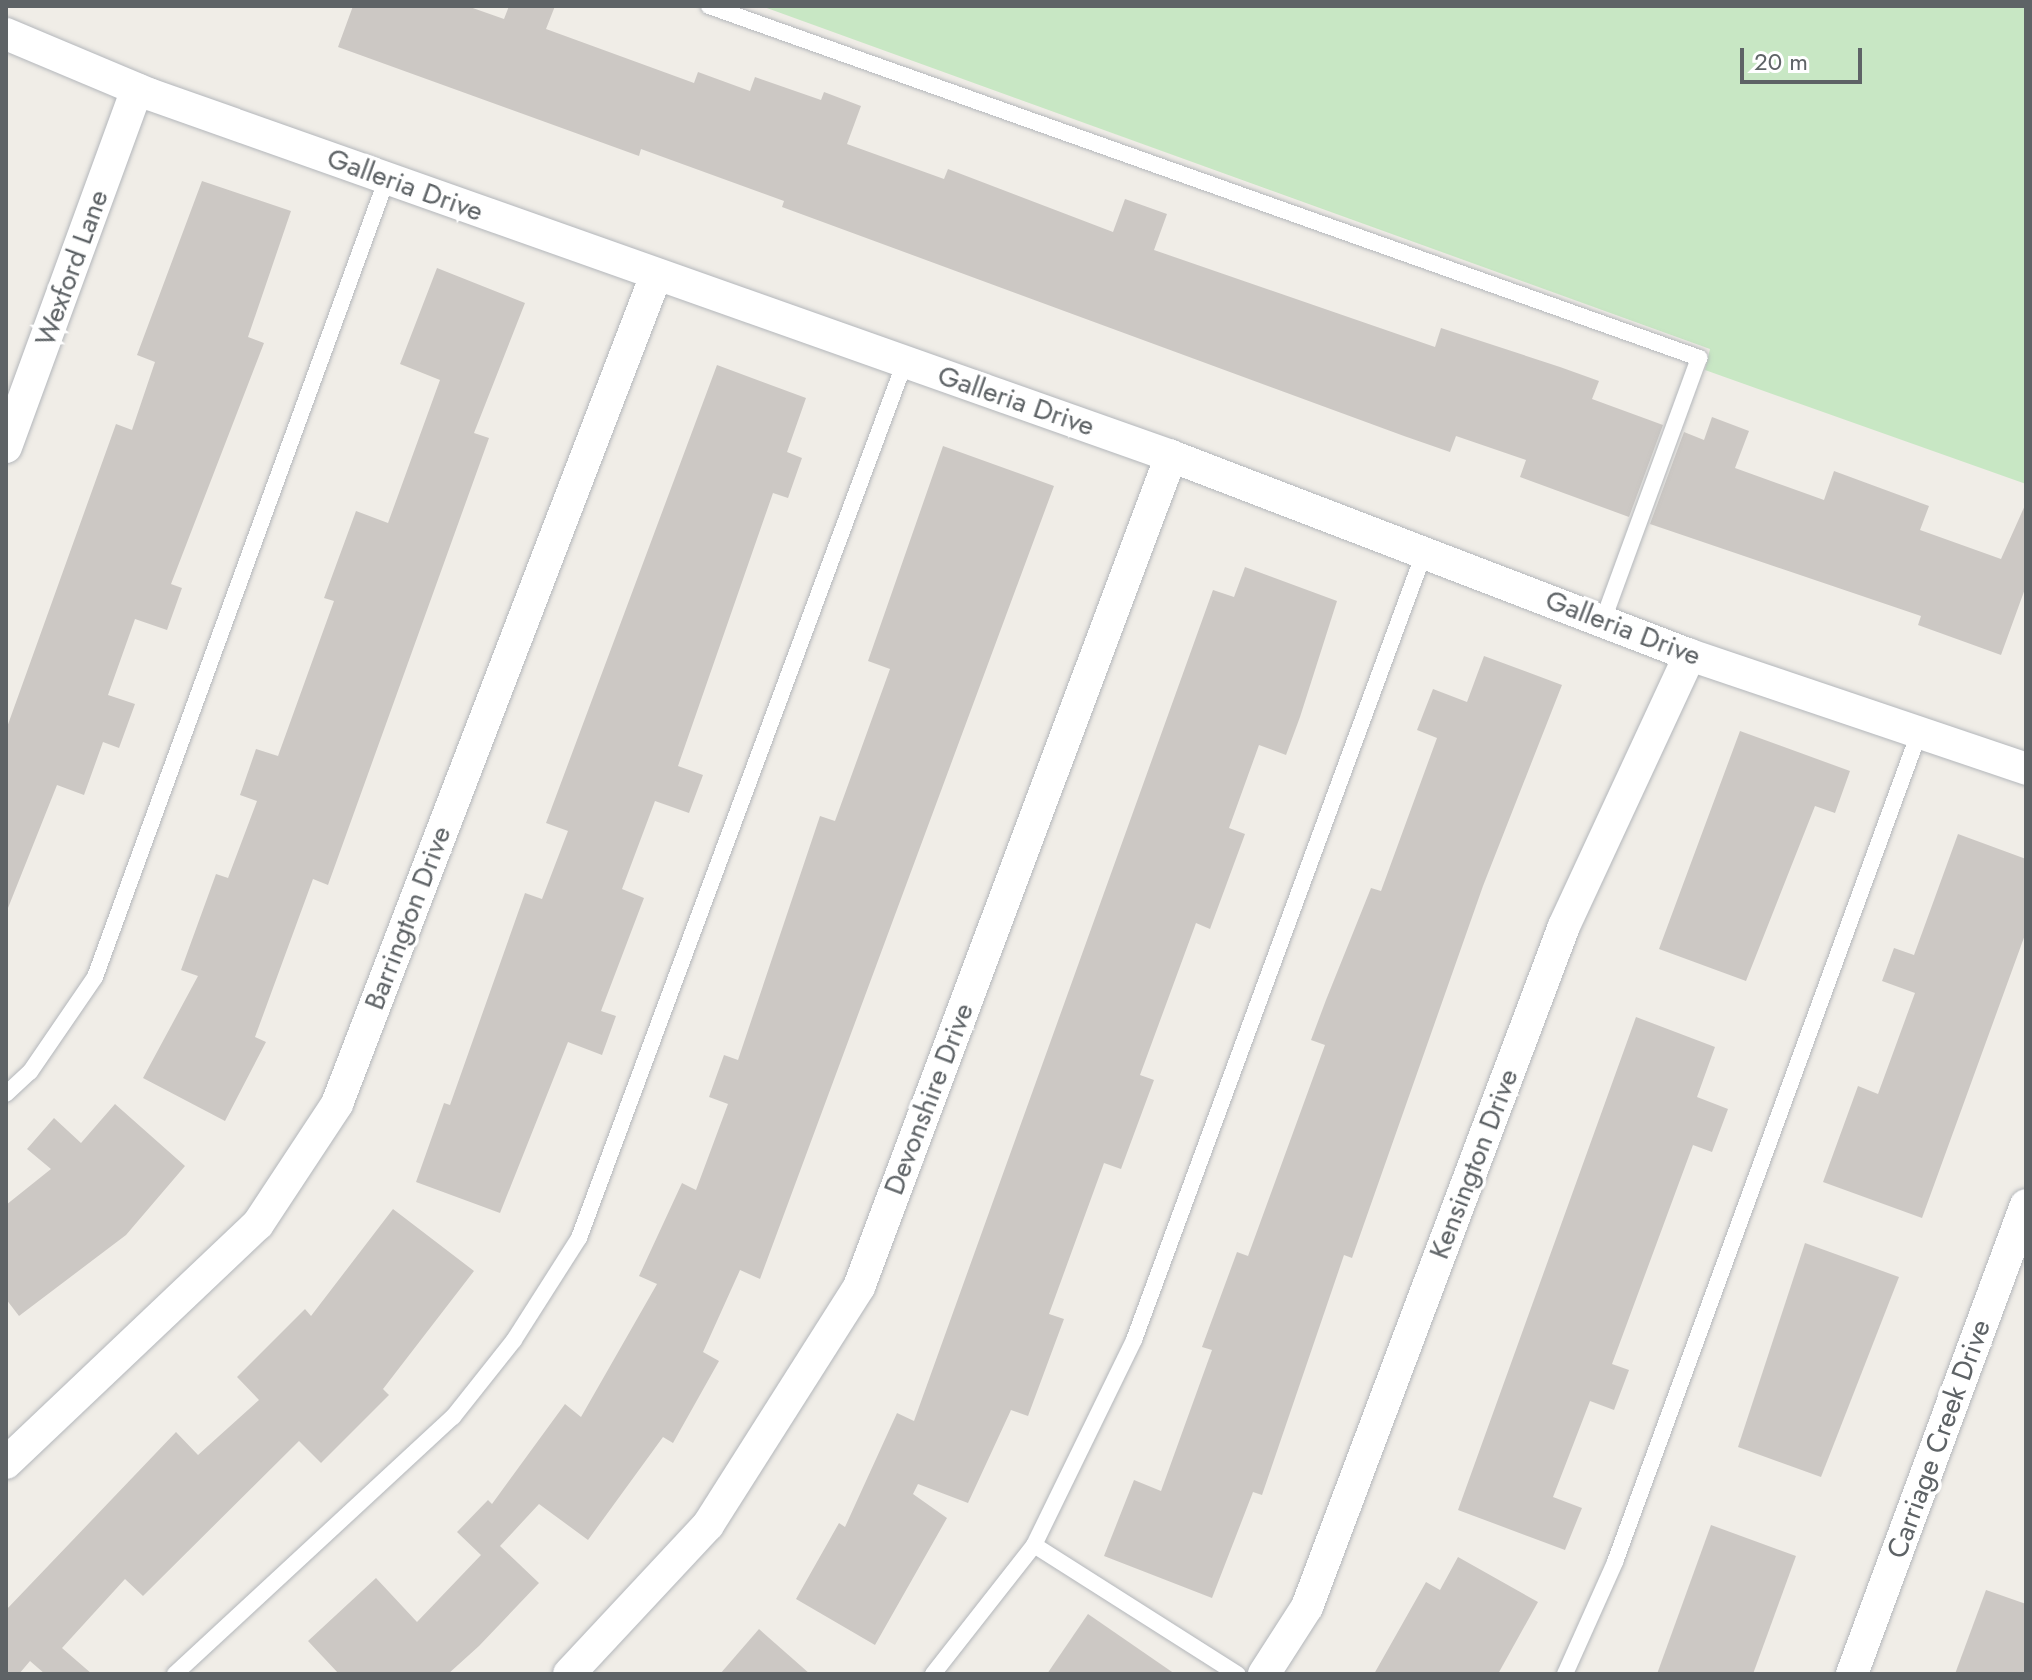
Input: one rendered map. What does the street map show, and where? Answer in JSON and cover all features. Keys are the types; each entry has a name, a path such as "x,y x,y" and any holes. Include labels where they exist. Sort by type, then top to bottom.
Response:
{"street":[{"name":"Galleria Drive","path":"6,34 137,89 1171,456 1690,655 2026,769"},
{"name":"Wexford Lane","path":"6,447 137,89"},
{"name":"Barrington Drive","path":"6,1463 258,1224 337,1104 656,275"},
{"name":"Devonshire Drive","path":"569,1674 708,1525 859,1287 1171,456"},
{"name":"Kensington Drive","path":"1264,1674 1307,1607 1564,926 1690,655"},
{"name":"Carriage Creek Drive","path":"1852,1674 2026,1205"}],"lane":[{"path":"709,6 1699,358 1603,621"},
{"path":"6,1094 30,1072 95,977 387,178"},
{"path":"175,1674 453,1417 514,1340 579,1238 905,362"},
{"path":"933,1674 1034,1545 1134,1340 1424,553"},
{"path":"1565,1674 1615,1562 1919,733"},
{"path":"1034,1545 1237,1674"}],"green space":[{"path":"761,6 2026,6 2026,484 1705,370 1710,349"}],"building":[{"path":"353,6 467,6 504,19 509,6 555,6 546,29 694,83 698,72 750,91 755,77 821,100 824,92 861,106 847,144 944,179 948,169 1113,232 1125,199 1167,214 1154,250 1435,347 1441,328 1560,367 1599,381 1592,399 1663,425 1629,517 1520,477 1526,460 1456,436 1450,452 782,207 784,201 641,149 639,156 338,47"},
{"path":"202,181 291,211 248,337 264,343 171,584 182,588 167,630 135,619 108,695 135,704 119,748 103,742 84,795 57,785 6,913 6,730 116,424 132,430 155,362 137,355"},
{"path":"437,268 525,303 474,433 489,438 328,885 313,879 255,1037 266,1042 225,1121 143,1078 198,976 181,970 216,874 228,878 257,801 240,795 256,749 278,756 334,601 324,598 356,511 388,523 440,380 400,364"},
{"path":"717,365 806,398 787,452 802,458 788,498 773,493 678,766 703,775 689,813 655,801 622,889 644,898 601,1011 616,1016 602,1055 568,1042 500,1213 416,1182 444,1103 450,1105 525,893 542,899 568,831 546,823"},
{"path":"1712,417 1749,431 1735,468 1824,500 1834,471 1929,506 1920,530 2001,559 2026,503 2026,586 2001,655 1918,625 1921,616 1650,524 1684,432 1704,440"},
{"path":"943,446 1054,486 760,1279 740,1270 703,1352 719,1361 673,1443 663,1437 588,1540 539,1504 500,1546 539,1583 479,1646 448,1674 339,1674 308,1641 376,1578 417,1622 481,1555 457,1532 488,1500 492,1504 565,1404 581,1417 657,1284 639,1276 682,1183 696,1190 728,1104 709,1097 724,1055 738,1060 820,816 835,821 890,669 868,661"},
{"path":"1245,567 1337,601 1300,717 1286,755 1259,745 1229,828 1245,834 1210,929 1196,923 1140,1075 1154,1080 1121,1169 1104,1163 1049,1314 1064,1319 1028,1416 1011,1410 968,1503 918,1484 913,1494 947,1518 875,1645 796,1599 839,1523 845,1527 897,1413 914,1421 1213,590 1234,597"},
{"path":"1484,656 1562,685 1483,886 1352,1258 1344,1255 1262,1495 1253,1492 1212,1598 1104,1556 1134,1480 1161,1491 1212,1350 1202,1347 1237,1252 1248,1256 1325,1045 1311,1040 1371,888 1381,891 1437,738 1417,730 1433,689 1467,702"},
{"path":"1740,731 1850,771 1835,813 1815,806 1746,981 1659,949"},
{"path":"1958,834 2026,859 2026,932 1922,1218 1823,1182 1858,1086 1878,1094 1915,993 1882,981 1894,948 1914,955"},
{"path":"1636,1017 1715,1047 1697,1097 1728,1109 1712,1152 1693,1145 1612,1364 1629,1370 1614,1410 1590,1401 1553,1497 1582,1508 1565,1550 1458,1510"},
{"path":"115,1104 185,1166 126,1235 19,1316 6,1299 6,1205 51,1169 27,1149 54,1118 81,1143"},
{"path":"393,1209 474,1271 383,1389 389,1395 321,1463 299,1441 143,1596 125,1579 62,1648 92,1674 45,1674 30,1661 19,1674 6,1674 6,1610 176,1432 198,1455 259,1400 237,1377 305,1309 311,1316"},
{"path":"1805,1243 1899,1277 1821,1477 1738,1447"},
{"path":"1711,1525 1796,1556 1753,1674 1657,1674"},
{"path":"1458,1557 1538,1602 1498,1674 1374,1674 1426,1582 1440,1590"},
{"path":"1986,1590 2026,1604 2026,1674 1955,1674"},
{"path":"1088,1614 1175,1674 1047,1674"},
{"path":"759,1629 810,1674 720,1674"}]}
